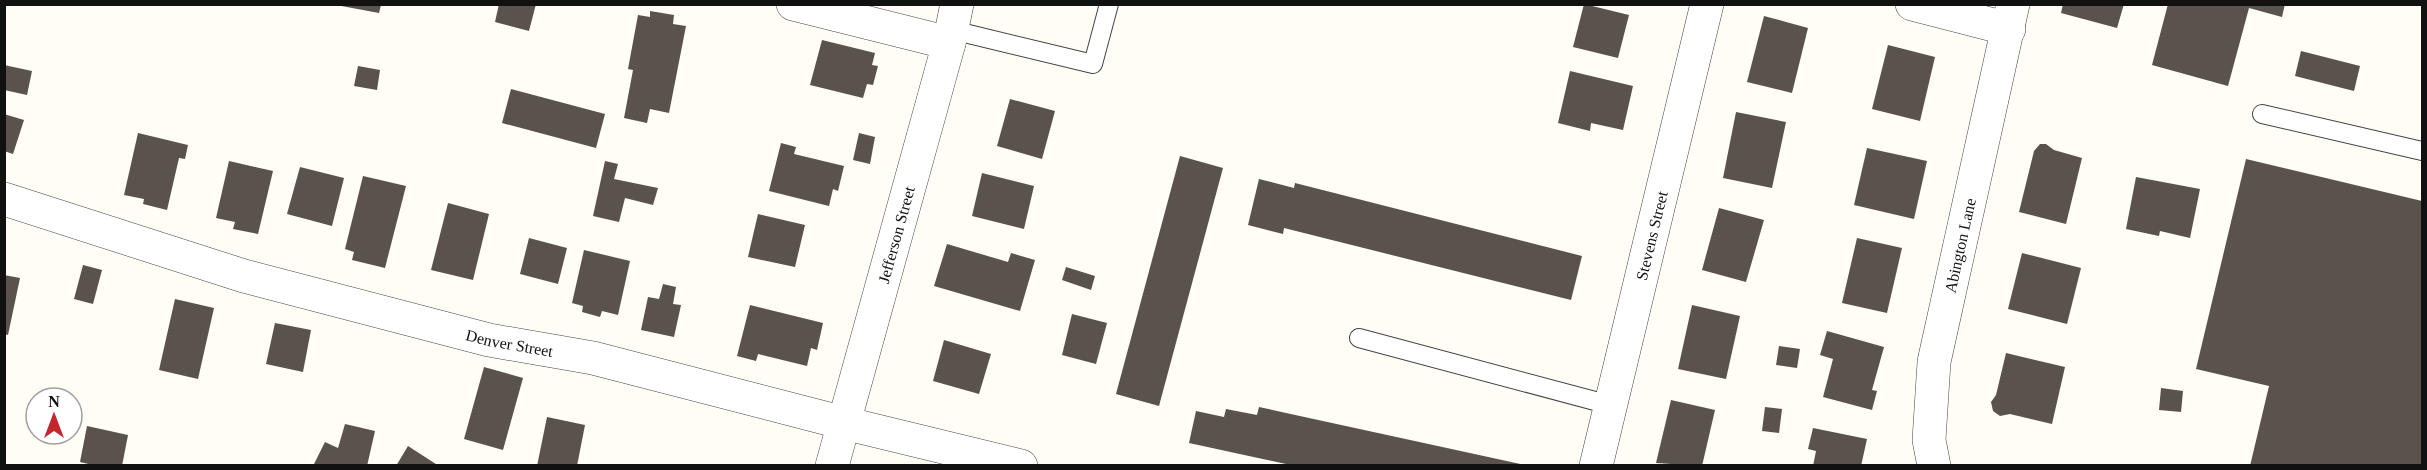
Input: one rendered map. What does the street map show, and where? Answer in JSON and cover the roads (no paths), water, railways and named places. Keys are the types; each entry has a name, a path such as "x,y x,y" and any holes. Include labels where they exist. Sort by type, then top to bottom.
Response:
{"street":[{"path":"793,4 952,26"},
{"name":"Stevens Street","path":"1596,465 1707,4"},
{"path":"1912,4 2011,17"},
{"name":"Abington Lane","path":"1934,465 1929,440 1934,362 2011,17"},
{"name":"Jefferson Street","path":"832,465 952,26"},
{"name":"Denver Street","path":"4,199 255,279 489,340 593,358 844,423 1021,465"}],"lane":[{"path":"952,26 1093,64 1109,4"},
{"path":"2262,114 2422,151"},
{"path":"1359,338 1610,405"}]}
